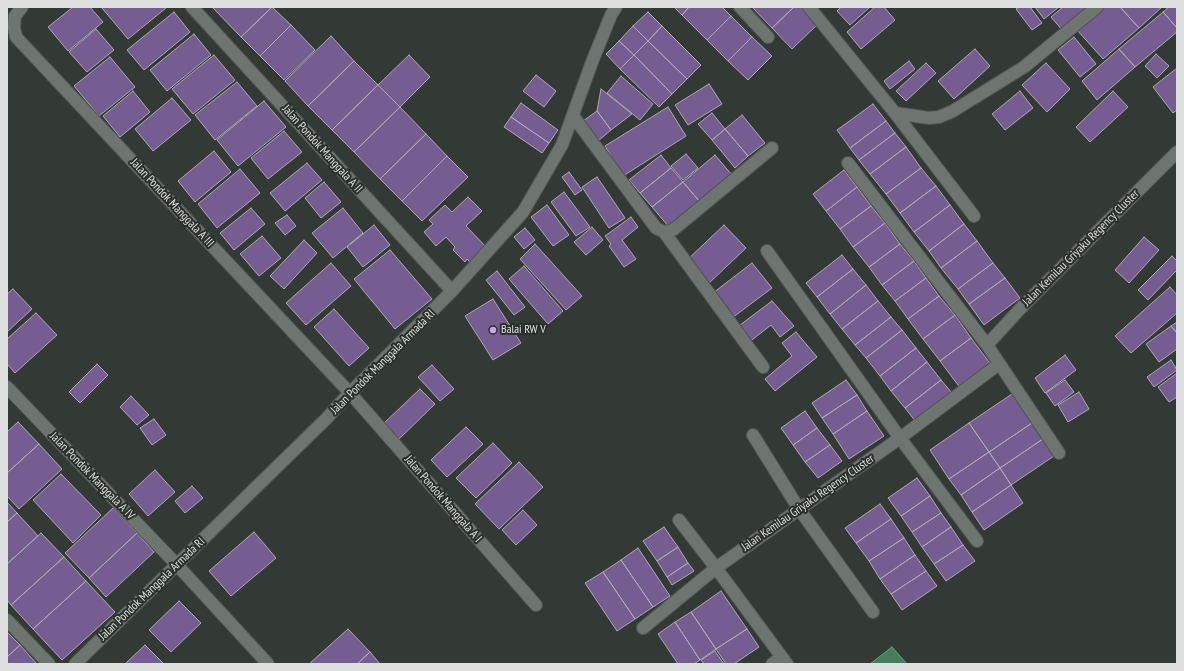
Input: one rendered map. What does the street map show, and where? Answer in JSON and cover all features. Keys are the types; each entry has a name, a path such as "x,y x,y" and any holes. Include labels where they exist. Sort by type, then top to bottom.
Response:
{"street":[{"name":"Jalan Pondok Manggala A III","path":"22,7 15,16 14,28 16,37 350,393"},
{"name":"Jalan Pondok Manggala A II","path":"192,7 452,291"},
{"name":"Jalan Pondok Manggala Armada RI","path":"75,664 327,418 452,291 523,212 562,145 592,62 611,15 616,7"},
{"path":"740,7 768,37"},
{"path":"809,7 895,113 974,216"},
{"path":"895,113 929,118 939,117 953,111 1024,67 1097,7"},
{"path":"572,116 656,228 664,232 763,367"},
{"path":"664,232 673,230 772,148"},
{"name":"Jalan Kemilau Griyaku Regency Cluster","path":"987,345 1177,152"},
{"path":"848,163 987,345 1059,453"},
{"path":"767,251 900,438 977,541"},
{"name":"Jalan Kemilau Griyaku Regency Cluster","path":"643,628 716,568 900,438 999,364"},
{"name":"Jalan Pondok Manggala A IV","path":"7,387 177,565 268,664"},
{"name":"Jalan Pondok Manggala A I","path":"350,393 536,605"},
{"path":"753,435 799,509 874,612"},
{"path":"679,520 716,568 780,662"},
{"path":"7,620 49,664"}],"shaded area":[{"path":"892,647 907,664 870,664"}],"building":[{"path":"73,7 90,7 103,22 68,51 48,27"},
{"path":"272,7 241,37 213,8"},
{"path":"272,7 291,25 260,56 241,37"},
{"path":"674,7 689,7 682,15"},
{"path":"689,7 722,7 731,16 707,40 682,15"},
{"path":"752,7 794,7 772,28"},
{"path":"794,7 806,7 820,22 792,49 772,28"},
{"path":"841,7 870,7 850,25 837,11"},
{"path":"875,7 884,7 895,20 861,49 847,32"},
{"path":"1019,7 1030,7 1042,23 1032,30 1016,9"},
{"path":"1035,7 1059,7 1044,19"},
{"path":"1063,7 1092,7 1063,31 1051,17"},
{"path":"1103,7 1120,7 1139,28 1103,59 1077,30"},
{"path":"1120,7 1162,7 1139,28"},
{"path":"1169,7 1177,7 1177,28 1163,12"},
{"path":"102,8 166,8 128,39"},
{"path":"174,12 190,32 144,70 127,50"},
{"path":"648,12 662,26 648,41 633,26"},
{"path":"1163,12 1177,28 1177,32 1135,67 1119,49"},
{"path":"731,16 752,37 728,61 707,40"},
{"path":"291,25 315,50 284,80 260,56"},
{"path":"633,26 648,41 634,55 619,41"},
{"path":"662,26 701,65 687,79 648,41"},
{"path":"96,29 114,50 87,72 69,52"},
{"path":"194,34 211,55 167,91 150,70"},
{"path":"331,36 354,61 308,106 285,81"},
{"path":"752,37 772,56 748,80 728,61"},
{"path":"1074,37 1096,64 1080,77 1058,50"},
{"path":"619,41 634,55 620,69 606,54"},
{"path":"648,41 687,79 672,94 634,55"},
{"path":"975,49 990,66 954,99 938,81"},
{"path":"1119,49 1135,67 1097,100 1082,81"},
{"path":"1156,54 1169,66 1157,78 1145,66"},
{"path":"214,55 235,80 193,114 172,89"},
{"path":"409,55 430,77 400,107 378,85"},
{"path":"634,55 672,94 659,107 620,69"},
{"path":"110,57 135,87 99,116 74,86"},
{"path":"354,61 378,85 332,130 308,106"},
{"path":"909,61 915,69 890,89 884,81"},
{"path":"926,63 936,73 906,101 896,91"},
{"path":"1046,63 1070,89 1047,112 1022,85"},
{"path":"1177,68 1177,110 1173,113 1153,87"},
{"path":"536,75 556,91 544,107 523,91"},
{"path":"621,76 653,104 640,120 607,93"},
{"path":"237,82 257,106 215,140 195,115"},
{"path":"709,84 722,104 688,125 675,105"},
{"path":"378,85 400,107 354,152 332,130"},
{"path":"601,89 632,114 611,130 597,111"},
{"path":"133,91 150,112 120,137 103,116"},
{"path":"1020,91 1033,108 1005,130 992,114"},
{"path":"1113,91 1128,107 1090,142 1076,127"},
{"path":"172,98 191,120 153,151 135,129"},
{"path":"264,101 286,127 238,166 217,140"},
{"path":"521,103 558,130 549,143 511,117"},
{"path":"873,104 886,121 850,148 837,130"},
{"path":"400,107 426,134 380,179 354,152"},
{"path":"668,107 686,136 623,176 605,146"},
{"path":"597,111 611,130 598,141 583,121"},
{"path":"712,113 725,129 712,140 698,124"},
{"path":"742,115 765,143 748,156 725,129"},
{"path":"511,117 549,143 542,153 504,127"},
{"path":"886,121 895,133 859,160 850,148"},
{"path":"725,129 748,156 735,168 712,140"},
{"path":"284,131 302,152 268,179 251,158"},
{"path":"895,133 906,147 870,174 859,160"},
{"path":"426,134 447,156 402,201 380,179"},
{"path":"906,147 921,168 886,194 870,174"},
{"path":"214,151 231,172 195,202 178,181"},
{"path":"686,154 698,168 683,180 671,166"},
{"path":"661,155 671,168 640,193 629,180"},
{"path":"715,155 732,175 700,202 683,182"},
{"path":"447,156 468,177 422,221 402,201"},
{"path":"307,163 322,180 285,211 270,193"},
{"path":"671,168 683,182 652,207 640,193"},
{"path":"921,168 936,186 900,213 886,194"},
{"path":"240,169 260,193 217,228 198,204"},
{"path":"844,170 857,187 826,211 813,194"},
{"path":"569,172 582,190 575,195 562,177"},
{"path":"597,177 625,218 609,228 582,187"},
{"path":"324,182 341,202 321,218 305,198"},
{"path":"683,182 700,202 669,227 652,207"},
{"path":"936,186 950,205 914,232 900,213"},
{"path":"857,187 871,206 840,229 826,211"},
{"path":"564,192 590,227 576,236 551,202"},
{"path":"468,197 482,211 466,226 489,250 473,265 467,259 465,262 453,250 455,247 446,237 436,246 424,232 433,224 429,220 445,205 452,212"},
{"path":"547,205 569,235 553,246 531,217"},
{"path":"950,205 964,224 929,251 914,232"},
{"path":"871,206 885,223 853,247 840,229"},
{"path":"251,208 265,224 234,250 220,233"},
{"path":"343,208 363,233 333,258 312,233"},
{"path":"287,215 296,226 285,235 275,223"},
{"path":"631,217 638,227 622,240 636,259 624,267 609,246 611,244 605,236"},
{"path":"885,223 900,244 869,267 853,247"},
{"path":"964,224 977,241 941,268 929,251"},
{"path":"374,225 390,245 363,267 347,247"},
{"path":"724,225 746,248 708,284 686,261"},
{"path":"592,227 603,240 586,255 574,242"},
{"path":"525,228 535,240 524,249 514,237"},
{"path":"262,236 281,258 259,276 240,254"},
{"path":"1144,237 1159,250 1129,283 1115,270"},
{"path":"304,240 317,253 284,289 270,276"},
{"path":"977,241 993,263 958,289 941,268"},
{"path":"535,244 582,296 566,310 520,259"},
{"path":"900,244 914,261 882,285 869,267"},
{"path":"390,250 432,299 395,329 354,279"},
{"path":"842,255 853,269 817,297 806,283"},
{"path":"1172,256 1177,261 1177,270 1148,300 1138,290"},
{"path":"914,261 926,278 895,301 882,285"},
{"path":"331,263 351,286 306,325 286,303"},
{"path":"752,263 772,288 732,318 713,293"},
{"path":"993,263 1005,278 969,304 958,289"},
{"path":"524,266 563,311 548,324 509,279"},
{"path":"853,269 866,285 830,314 817,297"},
{"path":"497,271 525,307 514,315 486,280"},
{"path":"926,278 939,296 908,319 895,301"},
{"path":"1005,278 1020,298 984,325 969,304"},
{"path":"866,285 878,301 842,329 830,314"},
{"path":"1170,287 1177,295 1177,313 1131,353 1115,336"},
{"path":"13,289 32,309 7,332 7,294"},
{"path":"939,296 955,315 923,339 908,319"},
{"name":"Balai RW V","path":"493,299 521,343 493,360 465,316"},
{"path":"772,301 794,326 780,337 771,325 748,343 736,328"},
{"path":"878,301 891,317 855,345 842,329"},
{"path":"334,309 369,348 349,366 314,327"},
{"path":"36,313 57,335 15,373 7,364 7,339"},
{"path":"955,315 971,338 940,361 923,339"},
{"path":"891,317 902,330 866,358 855,345"},
{"path":"1177,322 1177,333 1171,326"},
{"path":"1171,326 1177,333 1177,349 1159,362 1146,344"},
{"path":"902,330 916,348 880,376 866,358"},
{"path":"796,332 817,357 775,391 765,379 792,356 782,343"},
{"path":"971,338 992,366 961,389 940,361"},
{"path":"916,348 927,362 891,391 880,376"},
{"path":"1065,355 1076,370 1045,393 1035,378"},
{"path":"1171,360 1177,370 1154,387 1147,377"},
{"path":"927,362 941,380 905,408 891,391"},
{"path":"97,364 108,375 80,403 69,392"},
{"path":"432,365 454,389 440,401 418,377"},
{"path":"1177,373 1177,397 1169,402 1158,387"},
{"path":"846,380 857,395 822,418 812,403"},
{"path":"941,380 952,393 916,422 905,408"},
{"path":"1065,380 1074,392 1055,406 1046,393"},
{"path":"420,389 435,404 398,440 383,424"},
{"path":"1079,392 1089,409 1068,422 1058,405"},
{"path":"1012,394 1032,423 989,452 969,423"},
{"path":"857,395 867,411 833,434 822,418"},
{"path":"131,396 149,415 137,425 120,407"},
{"path":"805,411 817,428 793,445 781,428"},
{"path":"867,411 884,436 849,459 833,434"},
{"path":"154,419 166,435 152,445 140,428"},
{"path":"18,422 39,444 7,473 7,432"},
{"path":"969,423 989,452 949,479 930,450"},
{"path":"1032,423 1043,439 1000,468 989,452"},
{"path":"466,427 483,444 447,477 431,460"},
{"path":"817,428 830,445 805,462 793,445"},
{"path":"1043,439 1054,456 1011,485 1000,468"},
{"path":"493,443 512,463 476,498 456,478"},
{"path":"39,444 62,469 19,509 7,496 7,473"},
{"path":"830,445 842,461 818,478 805,462"},
{"path":"989,452 1000,468 961,495 949,479"},
{"path":"519,462 543,487 499,529 475,504"},
{"path":"1000,468 1011,485 972,512 961,495"},
{"path":"155,470 175,492 148,516 129,494"},
{"path":"61,474 101,515 73,543 33,500"},
{"path":"917,478 930,496 901,516 888,498"},
{"path":"1011,485 1023,503 984,530 972,512"},
{"path":"192,486 203,498 185,513 175,501"},
{"path":"930,496 941,513 912,532 901,516"},
{"path":"7,502 17,513 7,522"},
{"path":"880,504 891,519 856,543 845,528"},
{"path":"113,508 137,533 89,578 65,553"},
{"path":"523,510 537,525 516,545 502,530"},
{"path":"17,513 38,536 7,564 7,522"},
{"path":"941,513 951,527 922,547 912,532"},
{"path":"891,519 904,538 869,561 856,543"},
{"path":"664,527 678,547 657,561 643,541"},
{"path":"951,527 963,545 934,564 922,547"},
{"path":"254,532 276,558 231,596 209,571"},
{"path":"41,533 64,557 11,605 7,600 7,564"},
{"path":"137,533 154,552 106,597 89,578"},
{"path":"904,538 915,555 880,579 869,561"},
{"path":"963,545 975,561 946,581 934,564"},
{"path":"678,547 688,563 667,577 657,561"},
{"path":"638,548 670,596 653,607 621,560"},
{"path":"915,555 926,571 891,594 880,579"},
{"path":"64,557 86,581 33,629 11,605"},
{"path":"621,560 653,607 635,619 603,572"},
{"path":"688,563 694,571 672,585 667,577"},
{"path":"926,571 937,586 902,610 891,594"},
{"path":"603,572 635,619 617,631 585,583"},
{"path":"86,581 115,612 62,660 33,629"},
{"path":"721,591 747,629 716,649 691,612"},
{"path":"179,601 201,623 171,652 149,630"},
{"path":"691,612 716,649 700,660 675,622"},
{"path":"675,622 700,660 694,664 678,664 658,634"},
{"path":"348,629 370,652 357,664 309,664"},
{"path":"747,629 759,647 734,664 726,664 716,649"},
{"path":"7,632 20,645 7,657"},
{"path":"20,645 37,664 7,664 7,657"},
{"path":"145,645 164,664 125,664"},
{"path":"715,651 724,664 704,664 701,660"},
{"path":"370,652 380,664 357,664"}],"place":[{"name":"Balai RW V","path":"493,330"}]}
